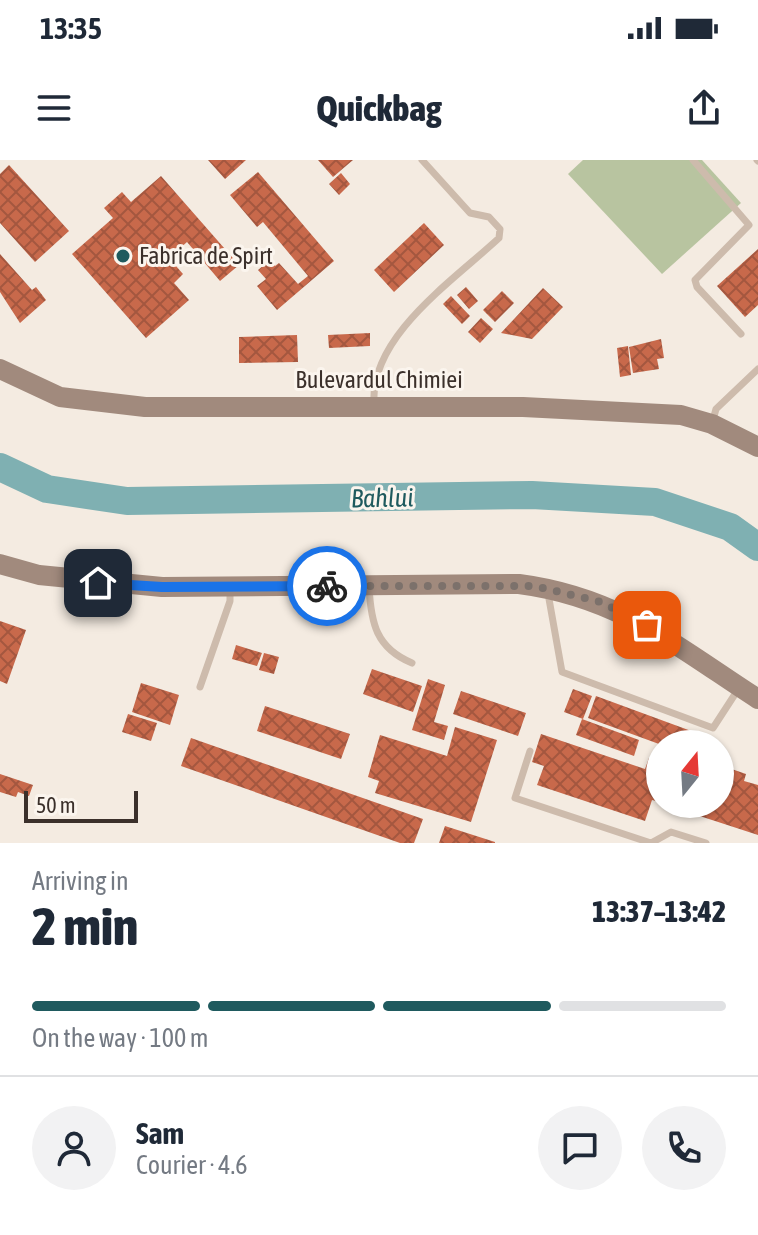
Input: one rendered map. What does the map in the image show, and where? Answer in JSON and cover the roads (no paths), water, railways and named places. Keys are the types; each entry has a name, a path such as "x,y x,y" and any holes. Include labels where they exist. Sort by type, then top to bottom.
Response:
{"street":[{"name":"Bulevardul Chimiei","path":"0,369 60,397 91,403 145,407 374,405 614,409 681,415 712,424 758,447"},
{"path":"0,564 39,575 98,583 230,587 519,584 551,588 601,602 647,625 758,699"}],"lane":[{"path":"374,405 373,389 384,351 499,238 500,229 489,217 470,213 422,160"},
{"path":"693,160 749,225 695,280 741,334"},
{"path":"712,424 716,409 758,369"},
{"path":"369,585 371,618 377,638 393,653 412,663"},
{"path":"200,687 230,601 230,587"},
{"path":"551,588 549,599 562,672 713,728 740,687"},
{"path":"530,751 515,798 651,843 671,832 706,843"}],"waterway":[{"name":"Bahlui","path":"0,467 47,489 127,501 532,495 655,502 730,527 758,547"}],"place":[{"name":"Fabrica de Spirt","path":"123,256"}]}
